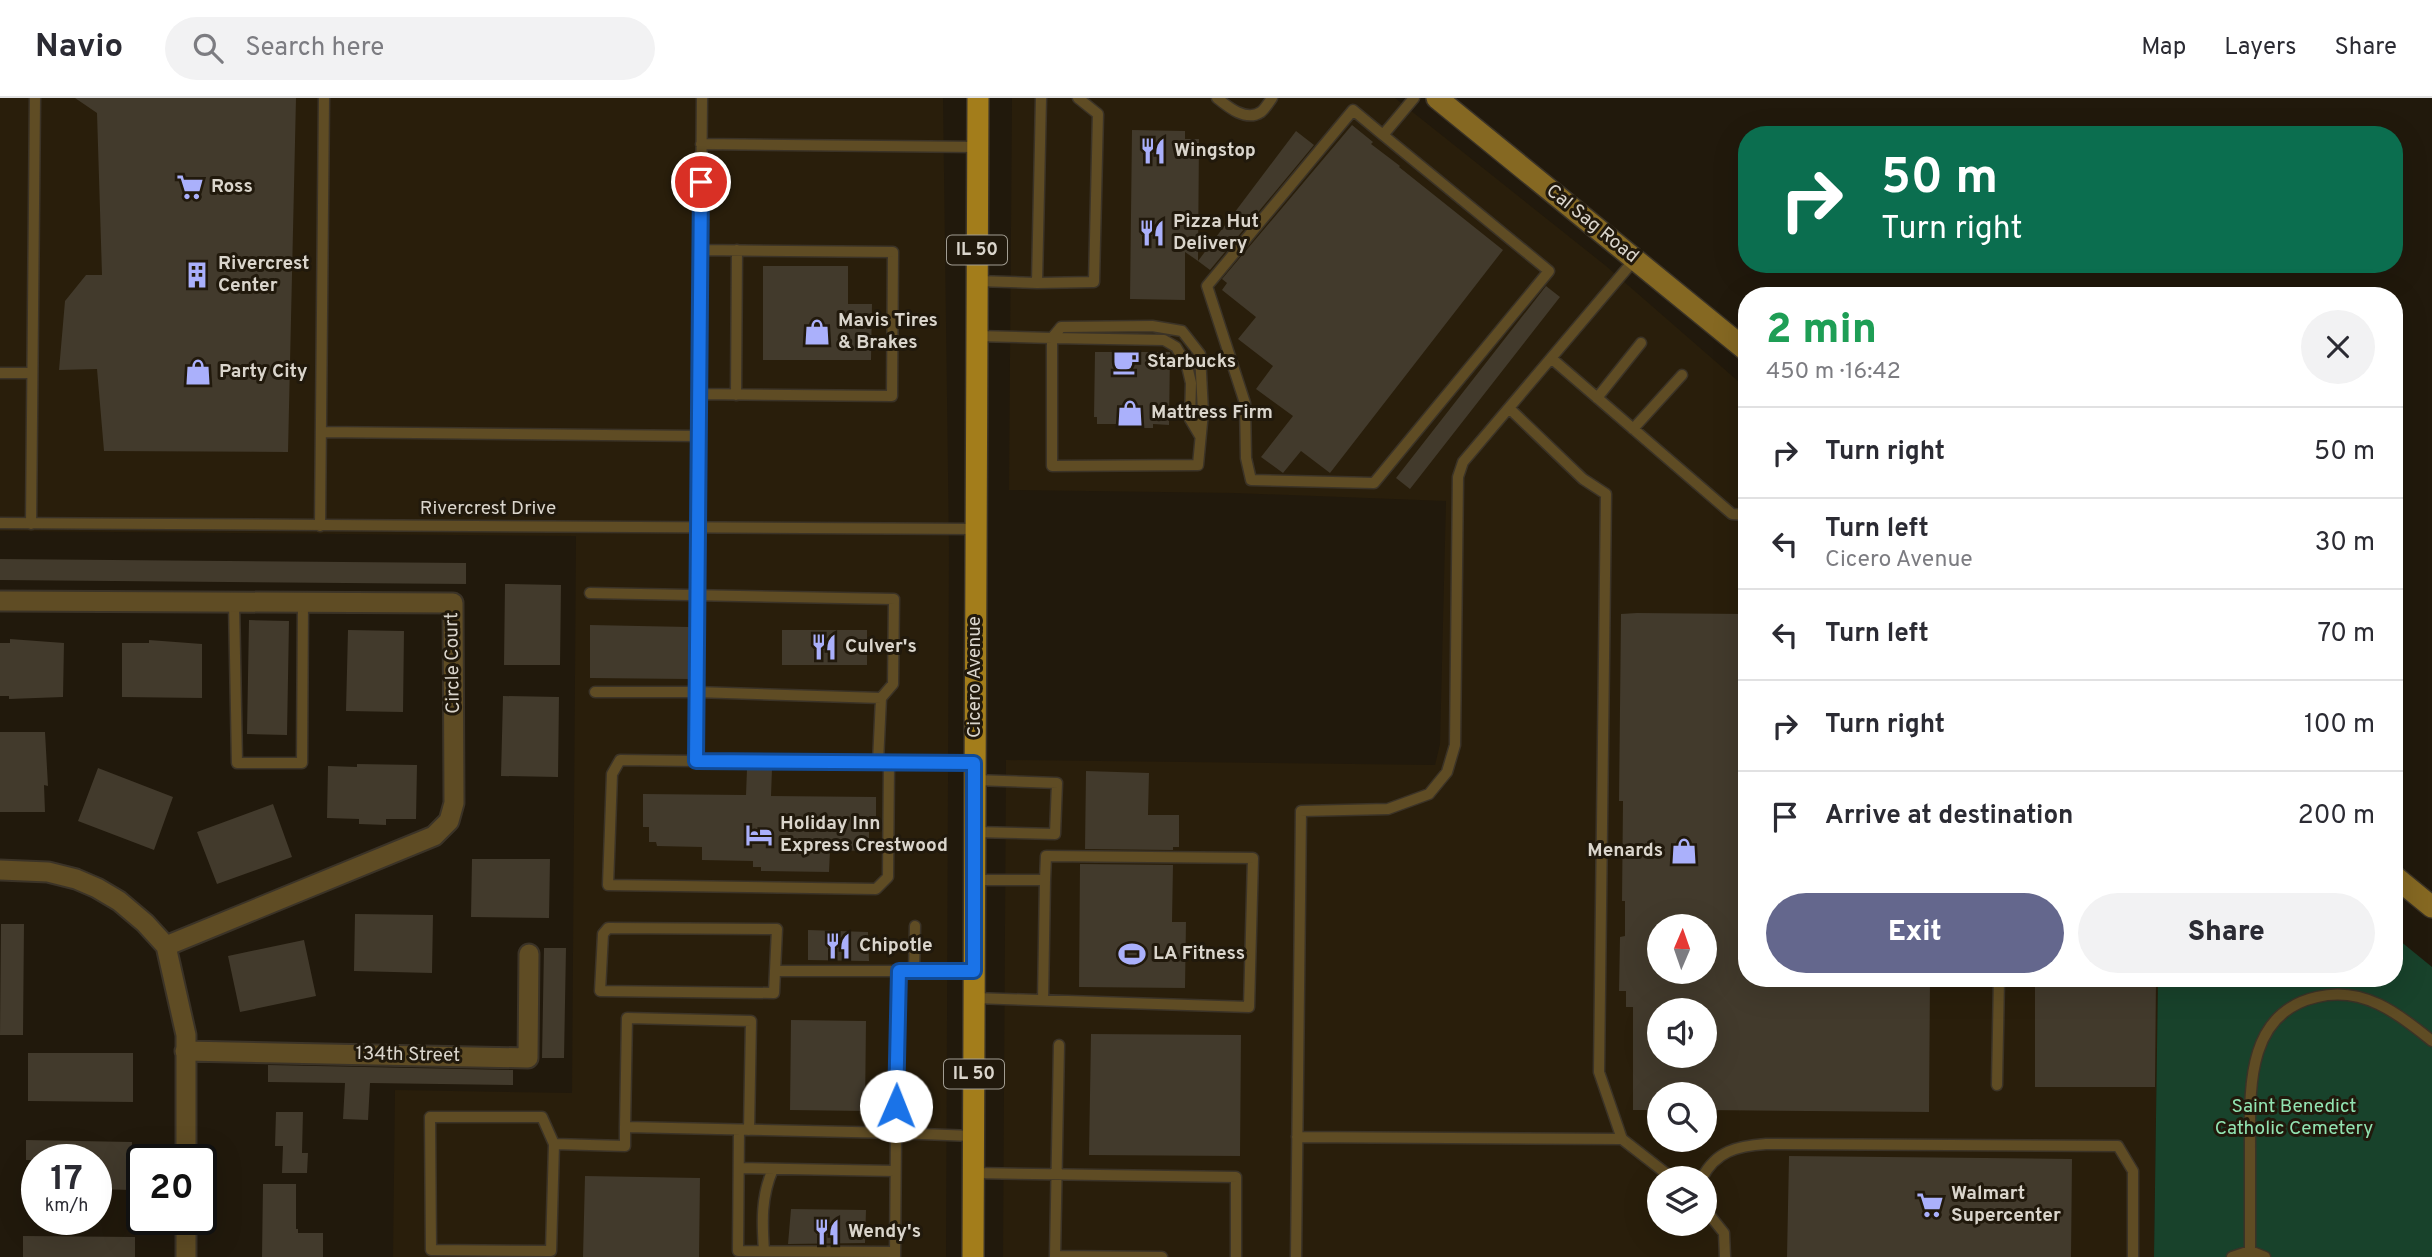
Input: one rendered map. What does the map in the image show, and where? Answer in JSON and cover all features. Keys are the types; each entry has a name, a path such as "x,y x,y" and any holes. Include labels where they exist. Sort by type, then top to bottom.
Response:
{"main road":[{"name":"Cicero Avenue","path":"973,1257 978,98"}],"street":[{"name":"Cal Sag Road","path":"1437,98 1738,343"},
{"name":"Circle Court","path":"0,601 453,603 454,803 449,821 434,836 166,946"},
{"path":"0,870 48,872 97,888 119,901 145,922 166,946 186,1035 186,1144"},
{"path":"2403,884 2432,907"},
{"name":"134th Street","path":"185,1051 528,1058 529,954"},
{"path":"186,1235 186,1257"}],"lane":[{"path":"31,524 35,98"},
{"path":"320,526 324,98"},
{"path":"696,761 702,98"},
{"path":"1037,283 1041,98"},
{"path":"977,281 1094,282 1097,114 1078,98"},
{"path":"1224,100 1242,115 1252,115 1261,112 1272,98"},
{"path":"1383,135 1414,98"},
{"path":"1353,110 1383,135 1549,271 1374,483 1251,480 1246,458 1245,403 1207,286 1353,110"},
{"path":"701,144 977,147"},
{"path":"699,394 892,396 893,252 700,250"},
{"path":"736,395 737,250"},
{"path":"1296,1257 1301,811 1388,809 1429,794 1447,772 1455,745 1458,477 1463,462 1635,259"},
{"path":"1152,326 1182,331 1199,354 1203,412 1198,465 1052,466 1052,338 1061,327 1152,326"},
{"path":"976,336 1164,340 1176,347 1187,366 1191,383 1190,419 1200,436"},
{"path":"1597,398 1641,343"},
{"path":"1551,358 1732,514 1738,514"},
{"path":"0,373 32,373"},
{"path":"1633,429 1682,375"},
{"path":"1508,408 1583,479 1606,494 1599,1072 1622,1139 1657,1166"},
{"path":"321,432 699,436"},
{"name":"Rivercrest Drive","path":"0,523 975,529"},
{"path":"590,593 894,599 893,684 881,698 878,762"},
{"path":"234,602 237,763 302,763 303,602"},
{"path":"595,692 696,692 881,698"},
{"path":"890,763 888,877 876,889 608,885 612,774 620,760 878,762 890,763 974,772 1057,783 1055,834 974,832"},
{"path":"974,998 1250,1007 1253,858 1046,856 1043,1000"},
{"path":"974,880 1045,880"},
{"path":"914,971 915,926"},
{"path":"608,928 777,929 775,971 775,993 600,992 603,934 608,928"},
{"path":"775,971 974,971"},
{"path":"554,1144 625,1146 627,1018 751,1021 739,1168 738,1251 895,1255 899,971"},
{"path":"1997,1085 1999,987"},
{"path":"2250,1251 2250,1090 2259,1047 2269,1026 2281,1014 2304,1001 2331,993 2372,1001 2400,1015 2432,1041"},
{"path":"1059,1045 1055,1255 1161,1257"},
{"path":"430,1117 541,1117 554,1144 551,1251 431,1250 430,1117"},
{"path":"625,1126 973,1136"},
{"path":"1297,1137 1622,1139"},
{"path":"1708,1166 1724,1152 1753,1144 2118,1146 2133,1171 2133,1257"},
{"path":"739,1168 895,1171"},
{"path":"764,1251 762,1216 765,1187 773,1169"},
{"path":"973,1173 1237,1177 1236,1257"},
{"path":"1717,1224 1724,1233 1725,1257"},
{"path":"2232,1257 2250,1251 2265,1257"}],"shaded area":[{"path":"0,98 943,98 949,547 946,1257 393,1257 395,1090 572,1093 576,536 0,531"},
{"path":"1012,98 1395,98 1606,266 1738,381 1738,987 2158,987 2154,1257 1003,1257 1006,760 1435,765 1440,744 1446,501 1234,493 1009,490"}],"green space":[{"name":"Saint Benedict Catholic Cemetery","path":"2403,943 2432,967 2432,1257 2154,1257 2158,987 2403,987"}],"building":[{"name":"Rivercrest Center","path":"75,98 296,98 288,452 104,451 97,369 59,370 65,301 86,275 102,275 97,113"},
{"path":"1352,125 1373,142 1371,144 1503,250 1330,473 1301,451 1283,473 1261,457 1293,416 1256,389 1273,366 1238,339 1256,317 1222,290 1227,283 1222,279"},
{"path":"1132,130 1185,131 1185,139 1199,139 1198,261 1185,252 1185,300 1130,299"},
{"path":"1296,131 1314,145 1210,270 1198,261"},
{"name":"Mavis Tires & Brakes","path":"763,266 848,266 848,304 872,304 871,360 763,360"},
{"path":"1546,286 1560,297 1410,489 1396,478"},
{"path":"1095,352 1170,352 1169,425 1153,424 1153,428 1128,428 1128,424 1097,424 1097,417 1094,417"},
{"path":"0,559 466,563 466,584 0,580"},
{"path":"505,584 561,585 560,665 504,665"},
{"name":"Menards","path":"1621,614 1738,614 1738,987 1930,987 1929,1112 1717,1110 1717,1082 1647,1082 1647,1110 1633,1110 1633,1007 1626,1007 1626,991 1619,991 1620,937 1625,936 1625,901 1622,901 1623,801 1619,801"},
{"path":"249,620 289,621 287,735 247,734"},
{"path":"590,625 689,627 688,679 590,678"},
{"path":"348,630 404,631 403,712 346,711"},
{"name":"Culver's","path":"782,630 867,630 867,665 782,665"},
{"path":"10,639 64,643 63,697 9,699 9,696 0,696 0,643 10,643"},
{"path":"149,640 202,644 202,698 122,697 122,643 149,643"},
{"path":"503,696 559,697 558,777 501,776"},
{"path":"0,732 45,732 48,786 44,785 45,812 0,812"},
{"path":"357,764 417,765 416,819 386,819 386,825 359,824 359,819 327,818 328,766 357,767"},
{"path":"98,768 173,797 154,850 78,821"},
{"name":"Holiday Inn Express Crestwood","path":"747,769 772,769 771,796 876,797 876,829 869,829 869,846 859,846 861,851 830,850 829,872 761,871 761,867 753,867 753,861 702,860 702,847 657,846 656,842 649,842 649,827 643,827 643,794 746,795"},
{"path":"1086,771 1149,773 1148,815 1179,815 1179,847 1173,847 1173,850 1085,849"},
{"path":"273,804 292,857 217,884 197,832"},
{"path":"472,859 550,859 549,918 471,917"},
{"name":"LA Fitness","path":"1080,864 1173,865 1172,922 1186,922 1185,988 1079,987"},
{"path":"355,914 433,915 432,973 354,971"},
{"path":"1,924 24,924 23,1035 0,1035"},
{"name":"Chipotle","path":"808,930 868,932 869,961 808,960"},
{"path":"304,940 316,996 240,1012 228,956"},
{"path":"544,948 566,948 564,1058 542,1058"},
{"path":"2035,987 2156,987 2155,1087 2035,1087"},
{"path":"791,1020 866,1021 865,1111 790,1110"},
{"path":"1091,1034 1241,1035 1240,1156 1089,1155"},
{"path":"28,1053 133,1053 133,1102 28,1101"},
{"path":"268,1065 513,1070 513,1085 370,1083 368,1120 343,1119 345,1083 268,1082"},
{"path":"276,1112 303,1112 302,1153 308,1153 307,1173 282,1173 283,1146 275,1146"},
{"path":"26,1140 132,1142 126,1144 126,1190 112,1189 112,1144 26,1144"},
{"name":"Walmart Supercenter","path":"1789,1156 2072,1159 2071,1257 1787,1257"},
{"path":"585,1176 700,1178 699,1257 583,1257"},
{"path":"263,1184 296,1184 296,1229 298,1233 323,1233 323,1257 262,1257"},
{"name":"Wendy's","path":"791,1209 866,1210 865,1243 788,1244"},
{"path":"23,1236 135,1237 135,1257 23,1257"}],"place":[{"name":"Wingstop","path":"1153,151"},
{"name":"Ross","path":"190,187"},
{"name":"Pizza Hut Delivery","path":"1152,233"},
{"name":"Rivercrest Center","path":"197,275"},
{"name":"Mavis Tires & Brakes","path":"817,332"},
{"name":"Starbucks","path":"1126,362"},
{"name":"Party City","path":"198,372"},
{"name":"Mattress Firm","path":"1130,413"},
{"name":"Culver's","path":"824,647"},
{"name":"Holiday Inn Express Crestwood","path":"759,835"},
{"name":"Menards","path":"1684,851"},
{"name":"Chipotle","path":"838,946"},
{"name":"LA Fitness","path":"1132,954"},
{"name":"Walmart Supercenter","path":"1930,1205"},
{"name":"Wendy's","path":"827,1232"}],"route":[{"path":"701,182 696,761 974,763 974,971 899,971 896,1106"}]}
